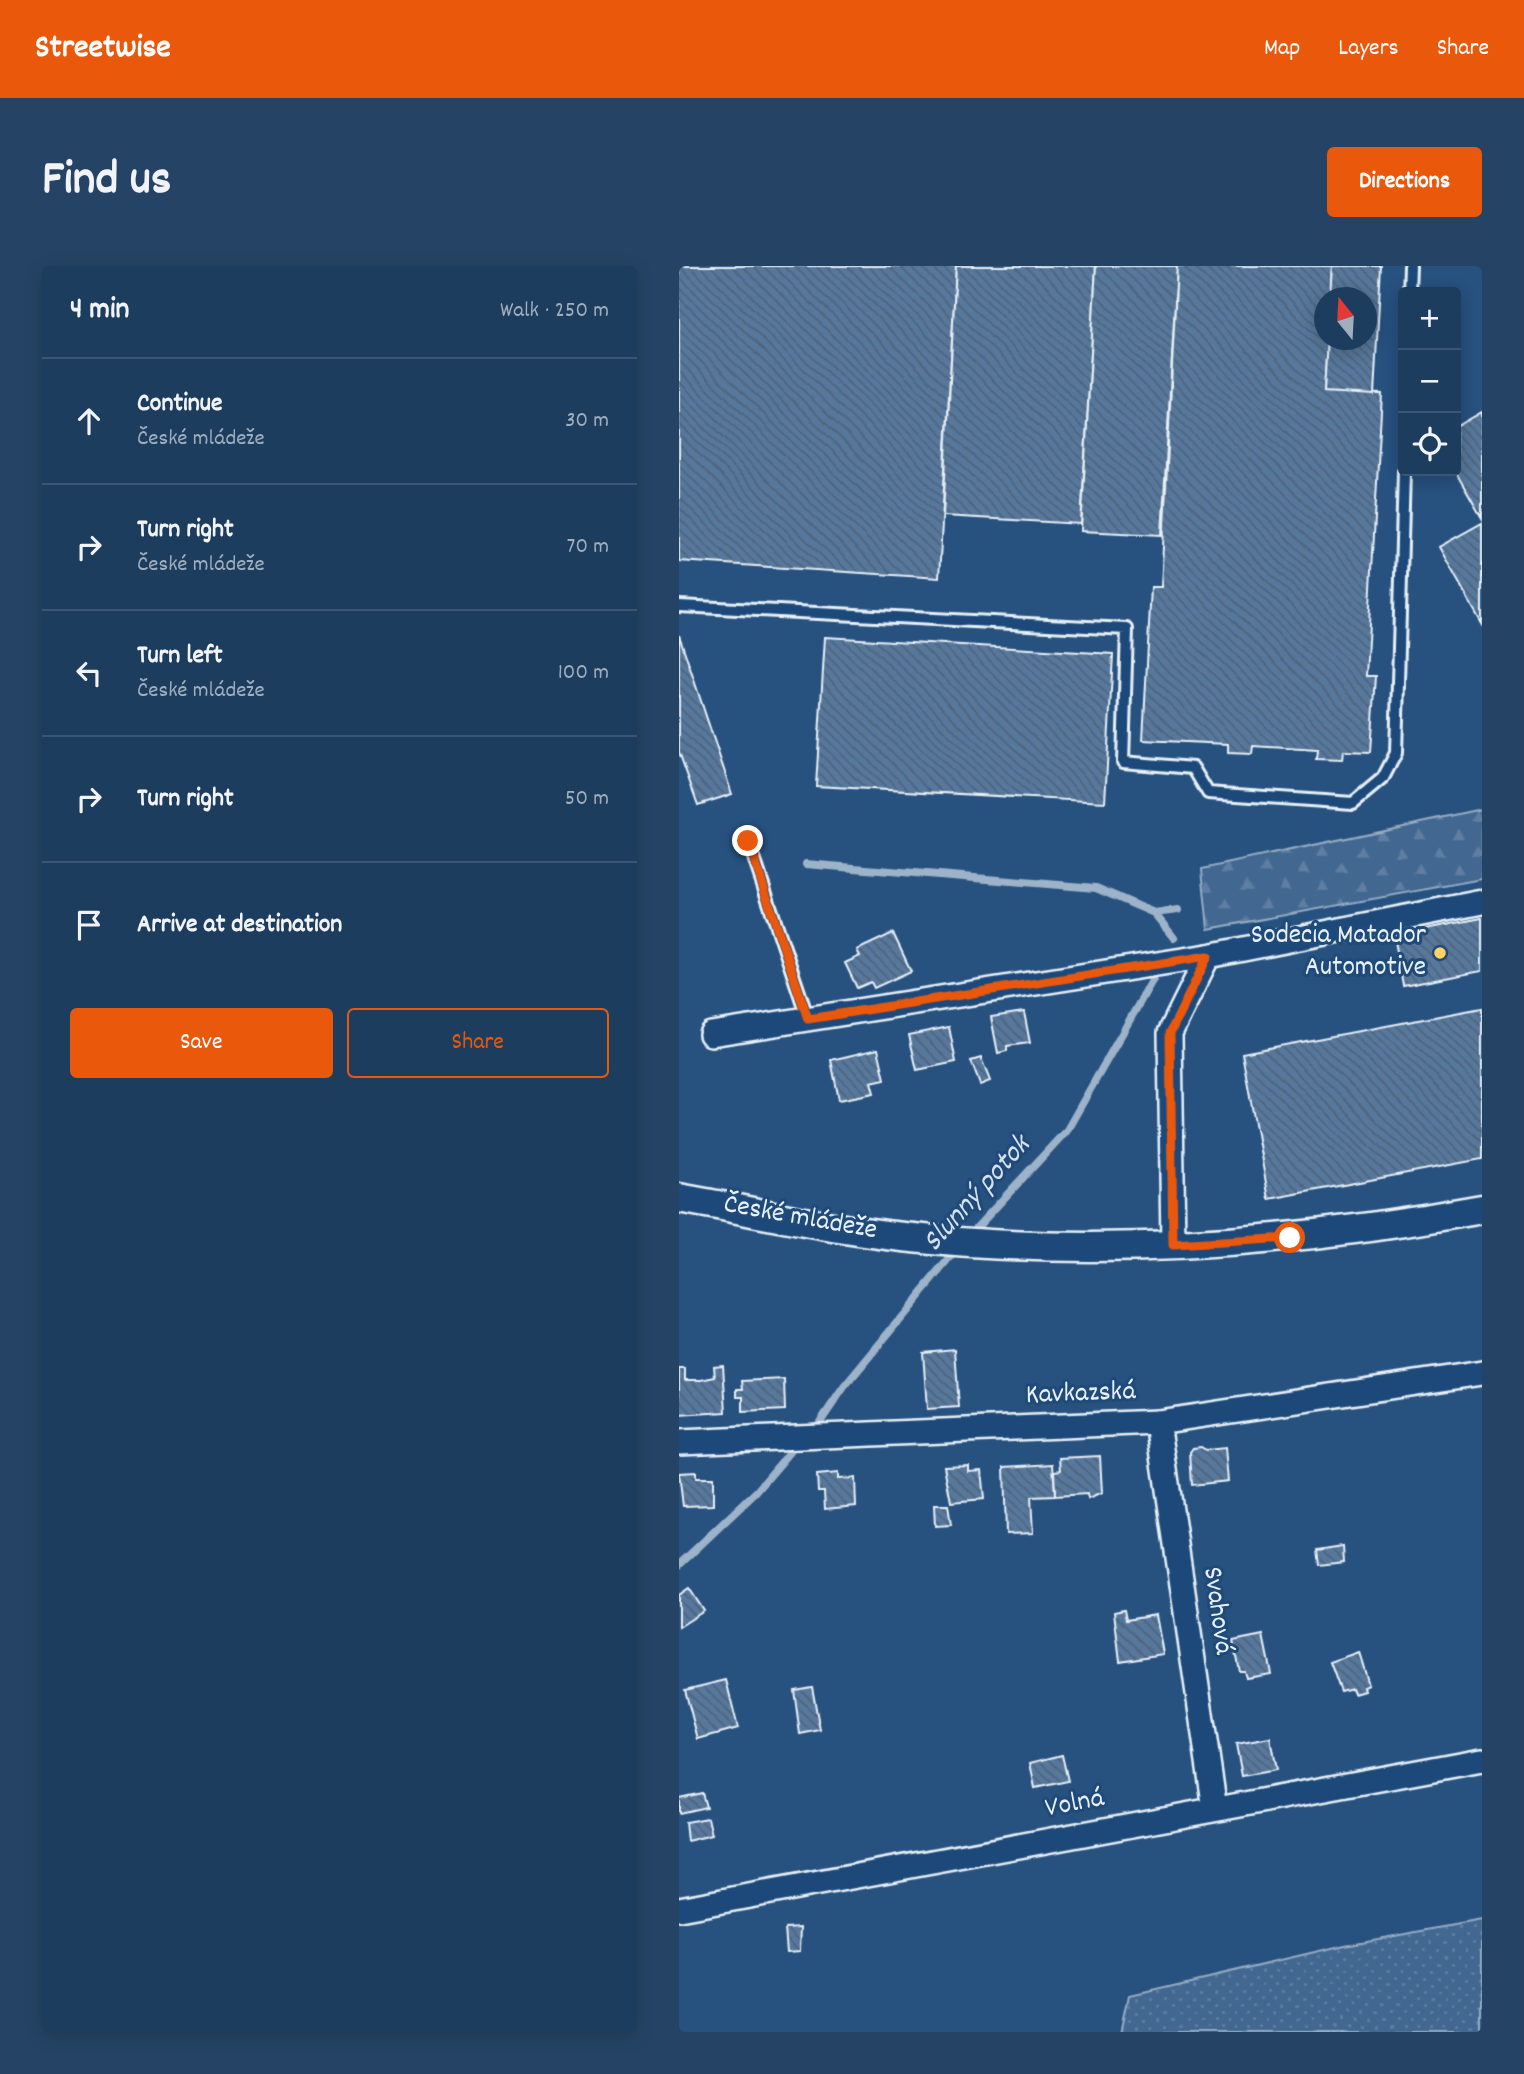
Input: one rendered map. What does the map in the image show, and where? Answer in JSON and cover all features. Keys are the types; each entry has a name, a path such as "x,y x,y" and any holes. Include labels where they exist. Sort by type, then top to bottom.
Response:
{"street":[{"path":"711,1034 1208,956 1482,902"},
{"path":"1173,1245 1170,1033 1208,956"},
{"name":"České mládeže","path":"679,1198 928,1239 1005,1244 1173,1245 1290,1238 1482,1209"},
{"name":"Kavkazská","path":"679,1442 1158,1422 1482,1373"},
{"name":"Svahová","path":"1158,1422 1215,1809"},
{"name":"Volná","path":"679,1909 1482,1760"}],"lane":[{"path":"1409,287 1410,266"},
{"path":"679,606 1127,629 1123,762 1193,768 1208,793 1353,803 1383,778 1397,753 1404,476"},
{"path":"748,841 808,1019"}],"green space":[{"path":"1482,809 1482,879 1208,929 1202,869"},
{"path":"1482,1920 1482,2032 1122,2032 1130,1995 1345,1945"}],"building":[{"path":"679,266 956,266 939,578 679,561"},
{"path":"956,266 1096,266 1081,524 943,516"},
{"path":"1096,266 1177,266 1162,535 1081,531"},
{"path":"1177,266 1332,266 1331,287 1314,287 1314,350 1326,350 1324,392 1382,394 1366,676 1376,676 1371,752 1343,751 1342,760 1316,759 1317,750 1253,746 1252,754 1228,753 1228,744 1143,740 1151,587 1161,587"},
{"path":"1332,266 1381,266 1377,340 1377,287 1331,287"},
{"path":"1326,350 1376,350 1374,395 1324,392"},
{"path":"1482,412 1482,518 1458,476 1461,476 1461,424"},
{"path":"1482,523 1482,624 1439,547"},
{"path":"679,635 732,794 698,805 679,752"},
{"path":"825,637 1113,654 1105,802 816,786"},
{"name":"Sodecia Matador Automotive","path":"1482,918 1482,971 1403,986 1394,935"},
{"path":"893,933 911,971 874,988 871,982 857,988 845,963 860,956 857,950"},
{"path":"1482,1008 1482,1159 1269,1199 1242,1053"},
{"path":"1024,1012 1030,1043 1007,1046 1007,1051 998,1053 991,1017"},
{"path":"949,1027 956,1062 917,1070 909,1035"},
{"path":"878,1049 885,1079 871,1082 874,1093 839,1100 831,1060"},
{"path":"981,1058 990,1081 980,1085 971,1061"},
{"path":"955,1349 959,1407 927,1409 923,1352"},
{"path":"723,1365 726,1412 679,1415 679,1369 685,1369 685,1380 701,1380 715,1377 714,1366"},
{"path":"784,1379 785,1410 743,1412 743,1397 737,1397 737,1389 743,1389 742,1381"},
{"path":"1201,1447 1206,1450 1225,1448 1228,1481 1192,1485 1190,1452 1193,1448"},
{"path":"1100,1456 1102,1493 1088,1499 1087,1494 1055,1496 1054,1471 1061,1470 1060,1458"},
{"path":"1053,1464 1055,1496 1031,1497 1033,1533 1006,1534 1004,1467"},
{"path":"968,1465 968,1471 981,1470 984,1499 951,1502 944,1466"},
{"path":"696,1472 696,1478 713,1478 713,1505 683,1506 679,1473"},
{"path":"838,1473 838,1479 855,1478 856,1506 825,1509 824,1491 818,1491 817,1475"},
{"path":"934,1505 948,1505 951,1525 935,1526"},
{"path":"1343,1546 1344,1562 1319,1565 1317,1550"},
{"path":"689,1588 704,1611 679,1627 679,1595"},
{"path":"1124,1610 1126,1620 1156,1615 1163,1654 1120,1661 1114,1612"},
{"path":"1263,1635 1271,1674 1246,1678 1244,1671 1239,1671 1233,1641"},
{"path":"1358,1652 1368,1685 1363,1687 1364,1691 1354,1694 1352,1689 1341,1692 1330,1662"},
{"path":"726,1680 738,1728 698,1739 685,1690"},
{"path":"812,1687 820,1730 800,1734 794,1690"},
{"path":"1270,1738 1276,1770 1242,1776 1236,1744"},
{"path":"1062,1755 1068,1781 1035,1788 1030,1763"},
{"path":"702,1793 706,1807 679,1813 679,1798"},
{"path":"708,1818 712,1835 687,1841 685,1822"},
{"path":"801,1927 800,1951 787,1952 785,1928"}],"waterway":[{"path":"806,864 1096,888 1154,913"},
{"name":"Slunný potok","path":"1174,938 1154,913 1178,910"},
{"name":"Slunný potok","path":"968,1237 1067,1130 1153,979"},
{"name":"Slunný potok","path":"816,1428 844,1387 958,1249"},
{"name":"Slunný potok","path":"679,1565 756,1492 790,1452"}],"place":[{"name":"Sodecia Matador Automotive","path":"1440,953"}],"route":[{"path":"748,841 808,1019 1208,956 1170,1033 1173,1245 1290,1238"}]}
